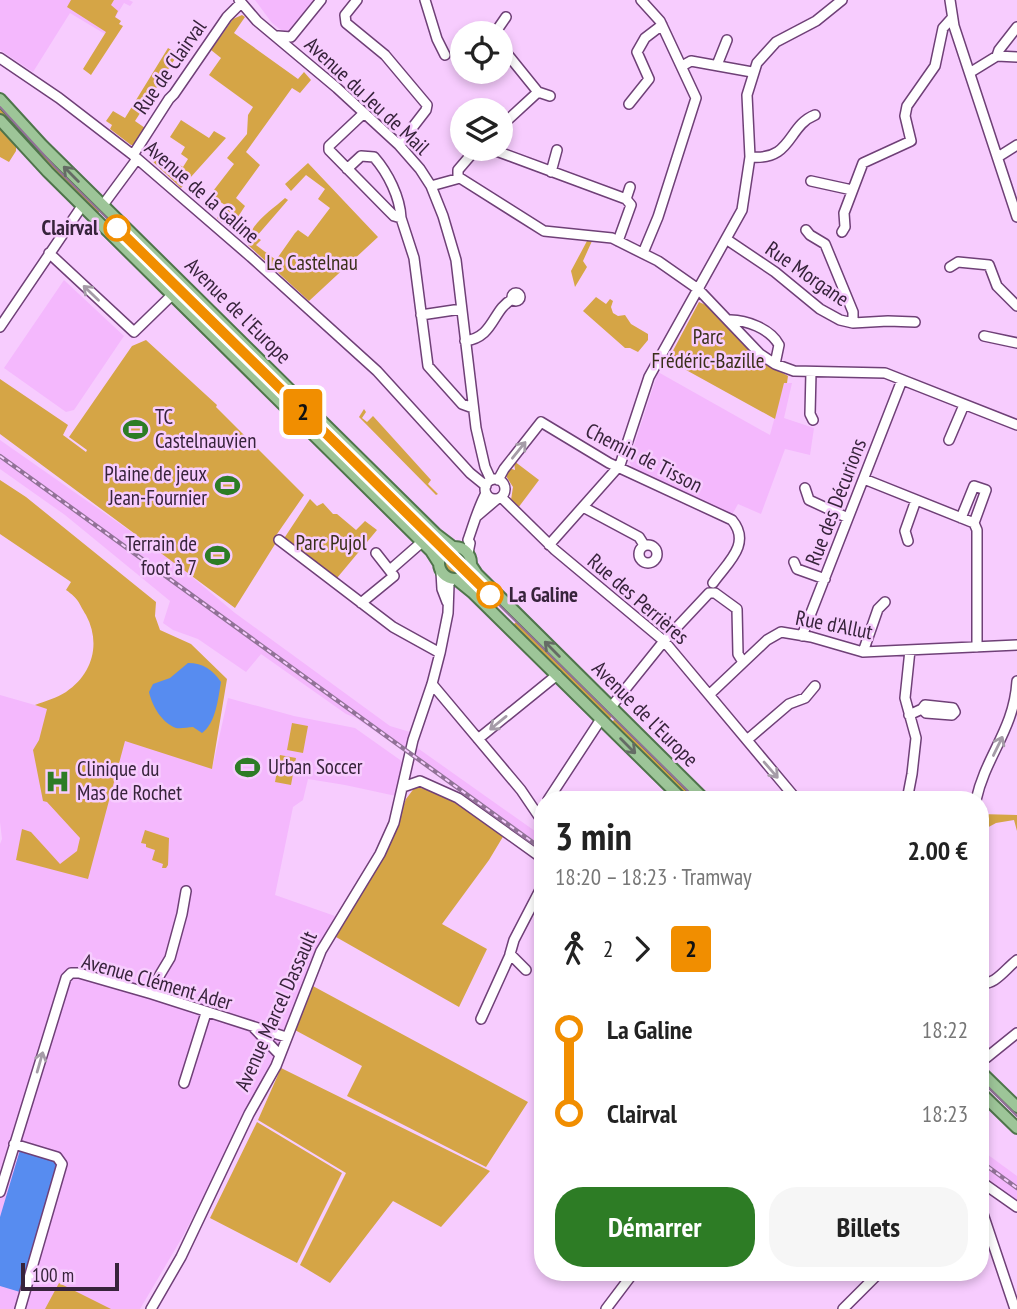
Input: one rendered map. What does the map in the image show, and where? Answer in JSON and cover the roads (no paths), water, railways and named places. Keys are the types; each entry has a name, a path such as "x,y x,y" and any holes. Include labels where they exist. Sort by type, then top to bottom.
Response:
{"main road":[{"name":"Avenue de l'Europe","path":"0,99 42,145 436,534 459,549"},
{"name":"Avenue de l'Europe","path":"0,120 82,206 434,554 440,567"},
{"path":"459,549 471,565 467,573 454,579 440,567 444,550 459,549"},
{"name":"Avenue de l'Europe","path":"471,565 696,791"},
{"name":"Avenue de l'Europe","path":"454,579 472,592 674,791"},
{"path":"989,1080 1017,1107"},
{"path":"989,1102 1017,1128"}],"street":[{"path":"274,35 291,37 321,0"},
{"path":"357,0 345,15 346,23 385,55 427,105 399,145"},
{"path":"425,0 445,55"},
{"path":"640,0 658,17 696,94 696,102 643,253"},
{"path":"549,545 618,467 649,377 742,210 750,157 747,95 752,72 776,42 816,20 842,0"},
{"path":"950,0 951,18 1017,217"},
{"name":"Avenue du Jeu de Mail","path":"240,1 274,35 399,145 420,169 430,186 443,216 456,260 478,441 490,484 503,483 505,489 499,498"},
{"name":"Rue de Clairval","path":"103,205 169,99 240,1"},
{"path":"503,21 506,17"},
{"path":"842,232 845,227 844,213 863,163 911,141 905,116 906,106 935,66 943,28 951,18"},
{"path":"629,104 649,79 637,52 647,36 662,25"},
{"path":"997,56 1017,27"},
{"path":"716,65 727,40"},
{"path":"971,72 997,56 1017,57"},
{"name":"Avenue de la Galine","path":"0,58 59,98 135,157 377,371 470,473 490,484"},
{"path":"513,61 538,92 550,96"},
{"path":"682,66 691,61 752,72"},
{"path":"513,115 538,92"},
{"path":"364,113 328,148 394,216 401,218"},
{"path":"750,157 770,156 792,139 804,121 814,115"},
{"path":"998,157 1017,145"},
{"path":"551,172 557,150"},
{"path":"347,169 360,156 374,157 390,182 400,205 401,218 414,258 428,366 462,404 473,408"},
{"path":"513,157 626,199 631,205 618,241"},
{"path":"457,178 458,170 466,161"},
{"path":"430,186 457,178 467,180 544,231 607,237 643,253 698,289 760,354 775,364 811,372 878,373 1017,425"},
{"path":"811,181 852,190"},
{"path":"626,199 631,187"},
{"path":"0,327 82,206"},
{"path":"806,230 825,244 853,312 853,323"},
{"name":"Rue Morgane","path":"726,239 775,272 820,309 840,320 853,323 915,322"},
{"path":"49,253 134,332 172,296"},
{"path":"950,267 958,262 989,265 997,286 1017,306"},
{"path":"465,341 475,339 489,329 505,303 513,299"},
{"path":"0,305 11,310"},
{"path":"421,315 461,309"},
{"path":"728,320 747,322 774,337 779,345 775,364"},
{"path":"984,336 1017,343"},
{"path":"811,372 810,414 813,420"},
{"name":"Rue des Décurions","path":"802,636 902,380"},
{"path":"949,440 964,405"},
{"name":"Chemin de Tisson","path":"490,484 541,422 618,467 732,520 737,526 740,544 713,583"},
{"path":"864,479 974,523 977,530 977,647"},
{"path":"490,484 490,498 499,498"},
{"path":"459,549 468,540 477,511 490,484"},
{"path":"961,517 974,486 986,490 974,523"},
{"path":"805,488 810,500 848,518"},
{"path":"477,516 499,498"},
{"name":"Rue des Perrières","path":"499,498 549,545 664,641 790,791"},
{"path":"908,541 905,531 916,500"},
{"path":"583,507 639,537 644,545"},
{"path":"279,540 393,627 440,653"},
{"path":"390,570 422,542"},
{"path":"361,603 394,576 376,553"},
{"path":"794,562 797,569 825,579"},
{"name":"Avenue Marcel Dassault","path":"440,567 442,589 447,602"},
{"name":"Avenue Marcel Dassault","path":"151,1309 181,1256 280,1055 321,951 386,840 397,812 413,740 432,684 448,613 449,584 454,579"},
{"path":"611,707 664,641 706,596 713,592 737,609 738,654 743,662"},
{"path":"863,652 878,609 885,602"},
{"name":"Rue d'Allut","path":"710,694 776,634 802,636 863,652 1017,645"},
{"path":"909,791 916,738 905,698 910,650"},
{"path":"478,739 557,675"},
{"path":"979,791 1009,724 1017,681"},
{"path":"432,684 534,806"},
{"path":"747,740 789,704 806,698 815,686"},
{"path":"909,715 922,709"},
{"path":"554,791 601,719"},
{"path":"403,787 419,781 449,792 534,852"},
{"path":"149,993 172,952 186,891"},
{"path":"481,1019 514,940 534,902"},
{"path":"510,955 526,970"},
{"path":"989,983 1017,960"},
{"name":"Avenue Clément Ader","path":"0,1192 46,1039 66,978 71,973 149,993 286,1037"},
{"path":"184,1083 206,1013"},
{"path":"254,1028 280,1055"},
{"path":"989,1055 1017,1032"},
{"path":"14,1144 57,1157 62,1164 20,1309"},
{"path":"989,1187 1017,1207"},
{"path":"989,1232 1015,1309"},
{"path":"606,1309 627,1281"},
{"path":"844,1309 871,1281"}],"water":[{"path":"188,663 207,668 221,682 213,717 202,733 193,727 176,728 166,722 155,708 149,692 153,684 170,678"},
{"path":"20,1150 58,1162 59,1165 20,1292 0,1286 0,1217"}],"tram line":[{"path":"0,107 55,167 688,791"},
{"name":"2","path":"117,228 490,595"},
{"path":"989,1088 1017,1116"}],"railway":[{"path":"0,456 534,843"},
{"path":"989,1168 1017,1188"}],"place":[{"name":"Clairval","path":"117,228"},
{"name":"TC Castelnauvien","path":"135,429"},
{"name":"Plaine de jeux Jean-Fournier","path":"227,486"},
{"name":"Terrain de foot à 7","path":"217,556"},
{"name":"La Galine","path":"490,595"},
{"name":"Urban Soccer","path":"248,767"},
{"name":"Clinique du Mas de Rochet","path":"57,781"}],"park label":[{"name":"Le Castelnau","path":"312,263"},
{"name":"Parc Frédéric-Bazille","path":"708,349"},
{"name":"Parc Pujol","path":"331,543"}]}
